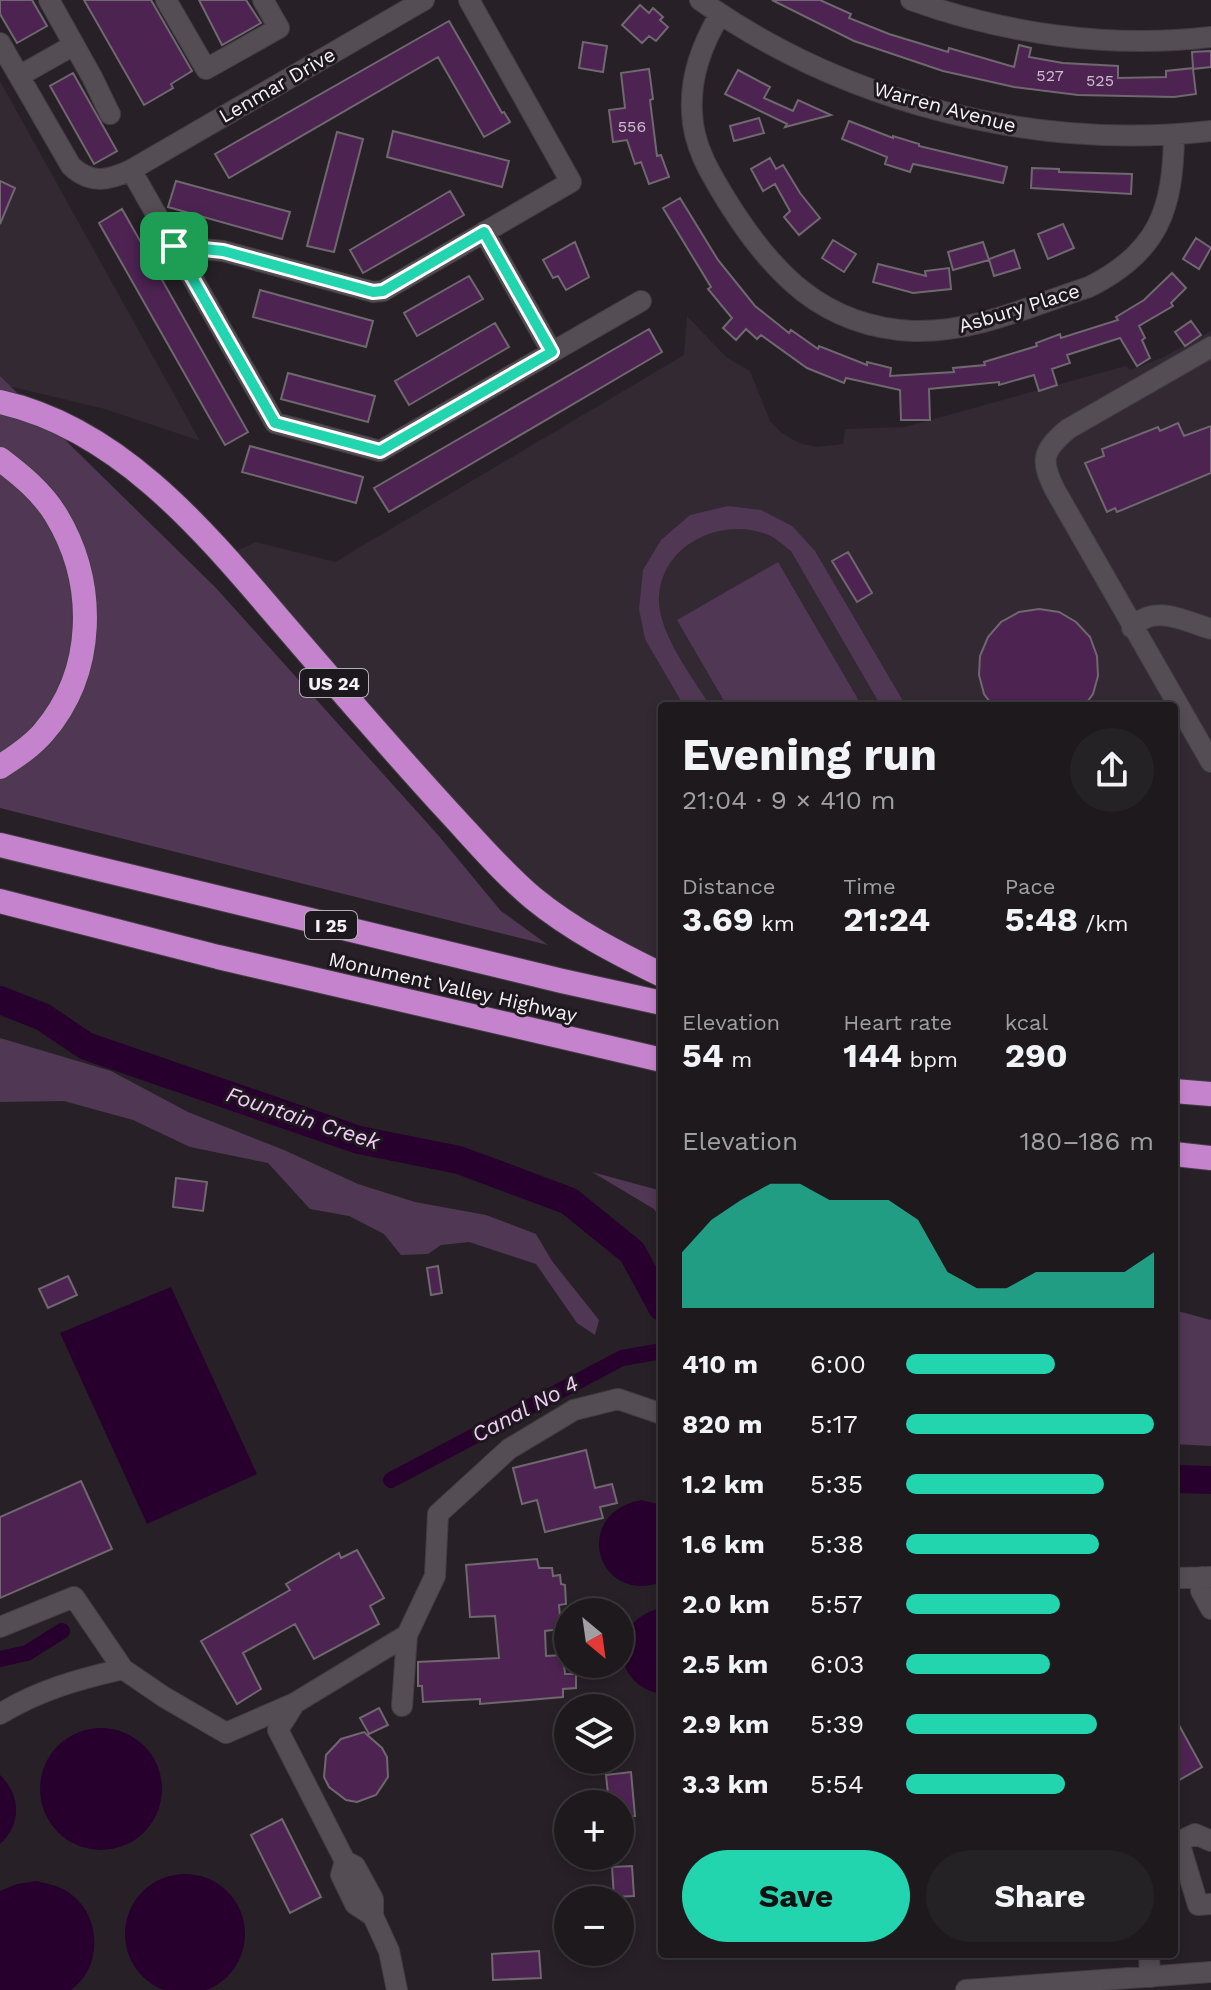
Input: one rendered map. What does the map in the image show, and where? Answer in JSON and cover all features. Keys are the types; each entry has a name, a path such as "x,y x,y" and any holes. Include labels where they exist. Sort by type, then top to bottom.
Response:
{"highway":[{"name":"US 24","path":"0,402 30,409 94,439 159,490 225,556 385,743 531,896 604,946 658,973"},
{"path":"0,459 28,481 55,514 77,563 86,617 81,656 70,691 56,716 27,748 0,767"},
{"name":"Monument Valley Highway","path":"0,845 658,1002"},
{"name":"Monument Valley Highway","path":"0,901 160,942 658,1059"},
{"path":"0,912 160,942"},
{"path":"1178,1091 1211,1094"},
{"path":"1178,1154 1211,1158"}],"street":[{"path":"49,0 110,114"},
{"path":"166,0 206,69 279,28 263,0"},
{"name":"Lenmar Drive","path":"0,43 71,166 88,178 110,179 131,170 424,0"},
{"path":"174,246 223,251 373,292 383,291 571,182 469,0"},
{"name":"Warren Avenue","path":"700,0 720,14 844,78 955,114 1026,129 1058,132 1174,135 1211,131"},
{"path":"911,0 1033,32 1123,39 1211,37"},
{"name":"Asbury Place","path":"720,14 700,53 691,92 695,136 701,155 746,231 777,269 814,299 861,322 913,331 961,328 1081,290 1106,279 1141,249 1163,215 1174,175 1174,135"},
{"path":"19,76 74,45"},
{"path":"131,170 275,423 380,451 641,301"},
{"path":"484,232 552,352"},
{"path":"1176,702 1049,479 1044,463 1053,441 1068,429 1211,347"},
{"path":"1132,628 1141,618 1154,614 1211,629"},
{"path":"1178,706 1211,762"},
{"path":"402,1706 407,1635 435,1576 438,1514 509,1449 574,1410 618,1399 658,1413"},
{"path":"1178,1578 1206,1577 1201,1591 1211,1609"},
{"path":"0,1627 74,1597 123,1669 226,1733 295,1703 407,1635"},
{"path":"0,1714 25,1699 69,1681 123,1669"},
{"path":"295,1703 278,1730 345,1861 355,1866 373,1899 373,1916 389,1951 397,1990"},
{"path":"1178,1842 1195,1834 1211,1841"},
{"path":"1178,1849 1198,1905 1211,1904"},
{"path":"1149,1958 1150,1977"},
{"path":"966,1990 1211,1972"}],"shaded area":[{"path":"0,81 200,441 105,409 0,384"},
{"path":"687,316 727,358 750,371 770,421 799,443 816,447 843,444 845,429 905,427 1126,366 1130,370 1162,358 1211,331 1211,1094 1178,1091 1178,702 658,702 658,973 531,896 225,556 256,542 335,562 684,355"},
{"path":"0,376 216,588 438,835 501,911 548,945 0,808"},
{"path":"728,506 761,510 792,526 815,551 904,702 879,702 791,551 766,534 731,529 697,539 671,562 663,577 659,595 663,623 677,653 708,702 682,702 645,639 639,609 643,570 661,540 690,515"},
{"path":"778,562 860,702 725,702 677,620"},
{"path":"0,1038 111,1071 188,1112 284,1150 358,1184 415,1202 486,1215 536,1234 552,1261 599,1320 595,1335 577,1323 536,1264 469,1242 441,1245 428,1254 401,1255 384,1234 349,1216 310,1209 268,1163 190,1147 133,1120 64,1101 0,1102"},
{"path":"592,1172 658,1190 658,1215 654,1209"},
{"path":"171,1287 257,1474 147,1524 60,1333"},
{"path":"1178,1311 1211,1320 1211,1446 1178,1444"},
{"path":"641,1500 658,1504 658,1583 640,1586 621,1581 608,1570 600,1555 599,1538 605,1522 619,1509"},
{"path":"658,1609 658,1693 632,1678 634,1622"},
{"path":"101,1728 124,1733 144,1746 157,1766 162,1789 157,1812 144,1832 124,1845 101,1850 78,1845 58,1832 45,1812 40,1789 45,1766 58,1746 78,1733"},
{"path":"0,1775 12,1791 16,1810 12,1828 0,1844"},
{"path":"173,1875 197,1875 219,1884 235,1900 244,1922 244,1946 235,1968 219,1984 204,1991 166,1991 151,1984 135,1968 126,1946 126,1922 135,1900 151,1884"},
{"path":"36,1881 64,1889 82,1905 93,1929 93,1956 81,1981 71,1990 0,1990 0,1891"}],"building":[{"path":"0,0 32,0 47,26 17,43 0,14"},
{"path":"84,0 151,0 192,71 171,84 173,88 144,105"},
{"path":"199,0 246,0 261,23 222,45"},
{"path":"772,0 820,0 851,14 849,18 889,34 1014,67 1019,45 1031,48 1029,57 1063,63 1118,66 1118,78 1166,77 1166,71 1193,68 1192,52 1211,51 1211,67 1193,69 1196,94 1174,97 1078,95 1014,87 943,71 854,41"},
{"path":"640,5 649,13 653,8 668,27 656,41 649,36 642,43 622,25"},
{"path":"449,21 510,122 484,137 438,57 229,178 215,154"},
{"path":"583,42 607,46 603,72 579,68"},
{"path":"649,69 657,156 661,155 669,177 649,184 641,162 635,164 627,140 613,142 609,110 625,108 621,73"},
{"path":"738,70 770,87 764,98 793,111 798,100 831,115 785,127 787,124 725,94"},
{"path":"73,73 117,151 94,164 50,86"},
{"path":"759,118 764,133 734,141 730,126"},
{"path":"849,121 919,146 1007,167 1003,183 913,164 910,172 885,164 887,157 842,139"},
{"path":"393,131 509,161 502,187 387,157"},
{"path":"337,132 363,139 334,252 307,246"},
{"path":"770,158 776,169 783,165 820,218 799,235 784,217 790,211 775,184 763,191 751,169"},
{"path":"1032,168 1132,174 1131,194 1031,188"},
{"path":"0,181 15,188 0,224"},
{"path":"176,181 290,212 282,239 168,207"},
{"path":"450,191 464,215 363,273 350,250"},
{"path":"680,198 718,260 755,306 789,333 791,330 818,349 819,346 867,365 867,362 891,368 890,376 954,372 953,368 985,365 984,362 1037,346 1036,343 1060,334 1061,338 1118,320 1116,317 1144,300 1172,273 1186,288 1171,303 1173,306 1139,326 1150,358 1137,366 1120,338 1067,355 1070,363 1052,369 1057,385 1039,391 1034,375 999,385 999,382 929,389 930,420 901,420 900,390 846,378 844,383 807,368 761,335 757,339 746,329 736,340 723,328 732,318 708,289 711,287 663,208"},
{"path":"122,209 248,432 225,445 99,223"},
{"path":"1063,224 1074,248 1048,259 1038,234"},
{"path":"1196,238 1211,248 1199,269 1183,259"},
{"path":"833,240 856,254 844,272 822,258"},
{"path":"575,242 589,277 566,290 558,276 553,278 543,260"},
{"path":"983,242 989,260 953,270 948,252"},
{"path":"1014,250 1020,268 994,276 989,259"},
{"path":"878,264 926,276 925,271 949,268 951,289 913,293 873,282"},
{"path":"469,276 483,299 417,336 404,313"},
{"path":"260,290 373,321 366,347 253,317"},
{"path":"1191,321 1201,335 1185,346 1175,332"},
{"path":"495,323 509,347 409,405 395,381"},
{"path":"649,329 662,352 389,512 374,488"},
{"path":"288,373 375,396 368,422 281,399"},
{"path":"1178,423 1184,436 1211,426 1211,473 1117,512 1115,508 1107,512 1085,463 1104,456 1102,449 1158,427 1160,431"},
{"path":"250,446 363,477 356,503 242,472"},
{"path":"848,552 872,593 857,602 832,561"},
{"path":"1039,609 1059,612 1076,622 1090,637 1097,656 1098,676 1093,694 1087,702 990,702 984,694 979,675 980,656 988,637 1001,622 1019,612"},
{"path":"176,1178 207,1182 203,1211 173,1207"},
{"path":"438,1266 442,1293 431,1295 427,1268"},
{"path":"68,1276 77,1295 48,1308 39,1289"},
{"path":"586,1450 595,1488 612,1484 617,1503 600,1507 603,1518 545,1532 537,1500 522,1504 513,1468"},
{"path":"81,1481 112,1549 0,1598 0,1517"},
{"path":"357,1550 384,1598 370,1606 379,1624 314,1659 295,1624 243,1653 261,1689 237,1704 201,1641 290,1590 286,1584 339,1553 341,1558"},
{"path":"537,1559 539,1568 552,1568 553,1576 560,1575 561,1584 565,1585 566,1598 554,1598 554,1630 545,1631 546,1656 554,1656 554,1678 576,1678 576,1688 563,1689 563,1694 554,1694 554,1698 480,1704 480,1699 423,1702 422,1686 418,1686 418,1662 499,1658 495,1616 470,1617 466,1565"},
{"path":"379,1708 388,1725 369,1734 360,1718"},
{"path":"1178,1723 1202,1767 1178,1781"},
{"path":"364,1732 382,1748 387,1757 388,1777 376,1795 357,1802 346,1800 329,1787 324,1777 326,1755 341,1739"},
{"path":"631,1774 633,1790 608,1790 606,1775"},
{"path":"282,1819 321,1897 290,1913 251,1835"},
{"path":"612,1870 632,1870 633,1886 613,1886"},
{"path":"539,1951 541,1978 493,1980 492,1954"}],"waterway":[{"name":"Fountain Creek","path":"0,1000 43,1017 86,1046 359,1140 459,1160 569,1201 632,1252 658,1300"},
{"name":"Canal No 4","path":"391,1480 622,1358 658,1352"},
{"name":"Fountain Creek","path":"1178,1479 1211,1480"},
{"name":"Canal No 4","path":"0,1659 27,1653 62,1631"}],"route":[{"path":"484,232 552,352 380,451 275,423 174,246 223,251 373,292 383,291 484,232"}]}
